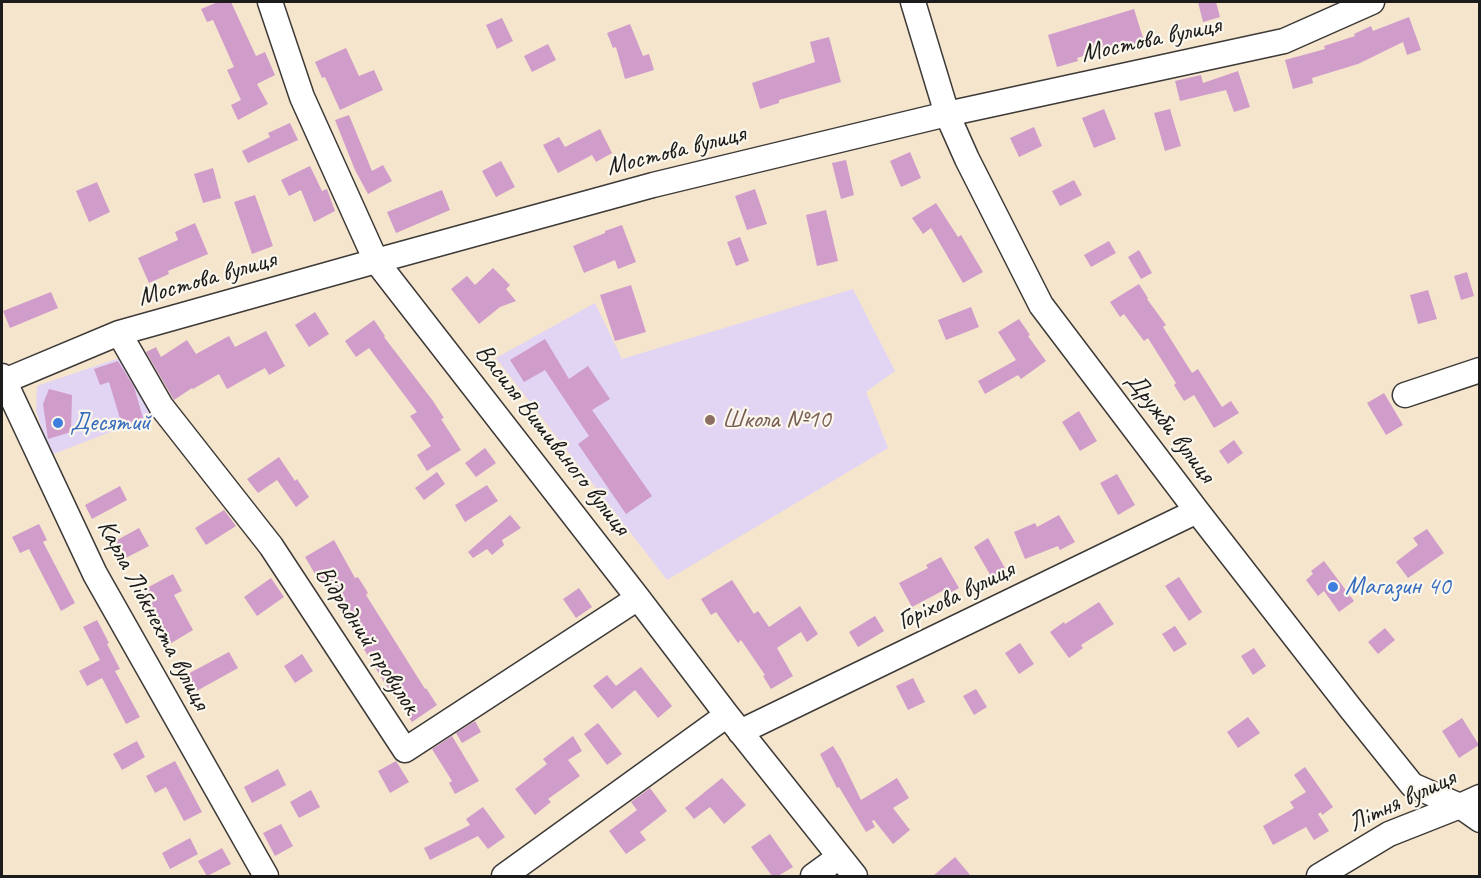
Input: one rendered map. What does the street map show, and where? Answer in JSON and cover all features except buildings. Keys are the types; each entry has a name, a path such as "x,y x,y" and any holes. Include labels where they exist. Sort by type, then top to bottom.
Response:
{"street":[{"name":"Василя Вишиваного вулиця","path":"270,2 302,97 376,261 638,597 733,723 855,876"},
{"name":"Дружби вулиця","path":"914,2 947,114 967,159 1041,305 1197,512 1412,785 1473,808"},
{"name":"Мостова вулиця","path":"2,379 119,333 376,261 653,185 947,114 1284,41 1372,2"},
{"name":"Відрадний провулок","path":"119,333 161,406 271,546 405,750 638,597"},
{"path":"1405,395 1479,370"},
{"name":"Карла Лібкнехта вулиця","path":"2,379 95,574 266,876"},
{"name":"Горіхова вулиця","path":"504,876 733,723 1197,512"},
{"name":"Літня вулиця","path":"1319,876 1389,834 1473,808"},
{"path":"813,876 839,857"}],"shaded area":[{"name":"Школа №10","path":"853,289 895,371 866,392 888,448 667,580 496,358 595,303 622,359"},
{"path":"125,356 157,414 51,455 36,411 37,386"}],"place":[{"name":"Школа №10","path":"710,420"},
{"name":"Десятий","path":"58,423"},
{"name":"Магазин 40","path":"1333,587"}]}
